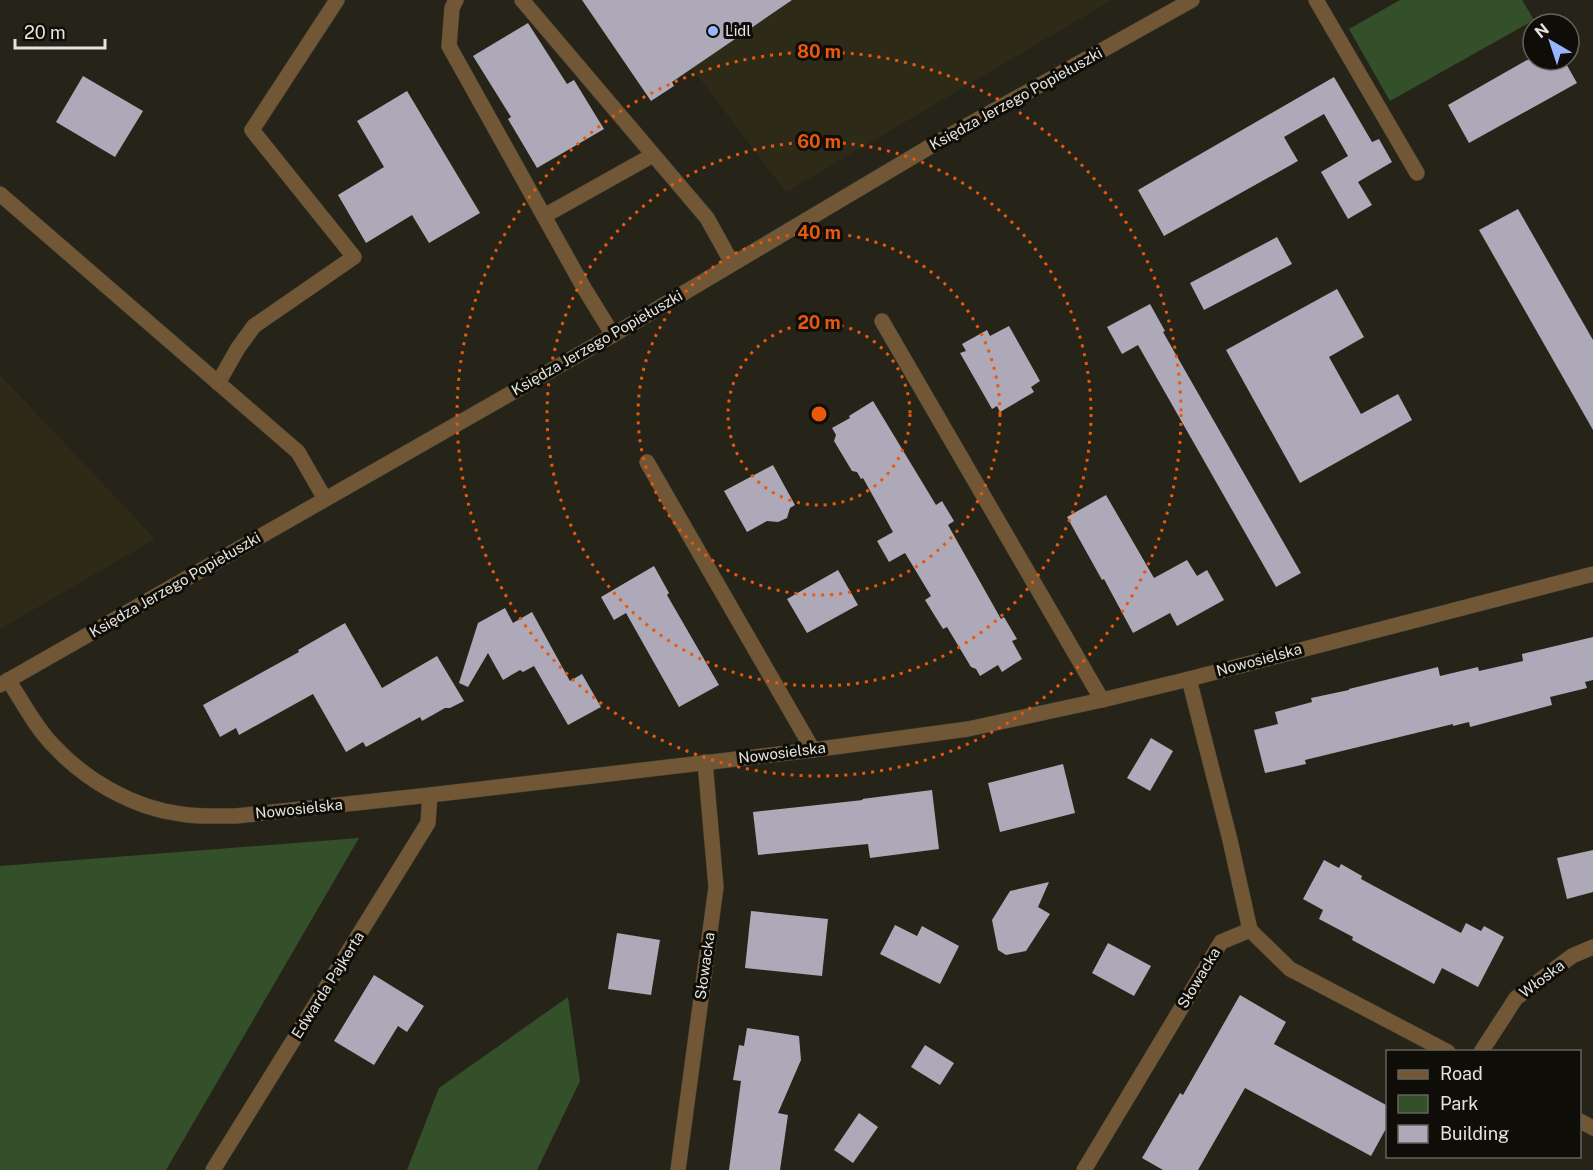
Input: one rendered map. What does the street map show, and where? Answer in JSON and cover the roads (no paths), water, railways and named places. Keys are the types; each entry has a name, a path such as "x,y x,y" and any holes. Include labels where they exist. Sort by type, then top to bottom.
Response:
{"street":[{"path":"218,383 237,348 254,326 354,257 252,130 337,0"},
{"path":"456,0 452,8 449,45 584,288 613,335"},
{"path":"522,0 707,218 732,263"},
{"name":"Księdza Jerzego Popiełuszki","path":"4,683 613,335 936,143 1192,0"},
{"path":"1316,0 1417,173"},
{"path":"544,216 653,155"},
{"path":"0,194 298,452 325,499"},
{"path":"882,321 1102,700"},
{"path":"647,462 813,750"},
{"name":"Nowosielska","path":"4,683 51,744 68,760 119,794 142,804 180,814 208,817 236,816 813,750 968,729 1190,679 1593,574"},
{"path":"1190,679 1250,930 1290,969 1444,1050"},
{"name":"Słowacka","path":"678,1170 716,887 705,762"},
{"name":"Edwarda Pajkerta","path":"213,1170 428,823 430,795"},
{"name":"Słowacka","path":"1084,1170 1221,942 1250,930"},
{"name":"Włoska","path":"1482,1050 1516,998 1572,956 1593,947"}],"place":[{"name":"Lidl","path":"713,31"}]}
